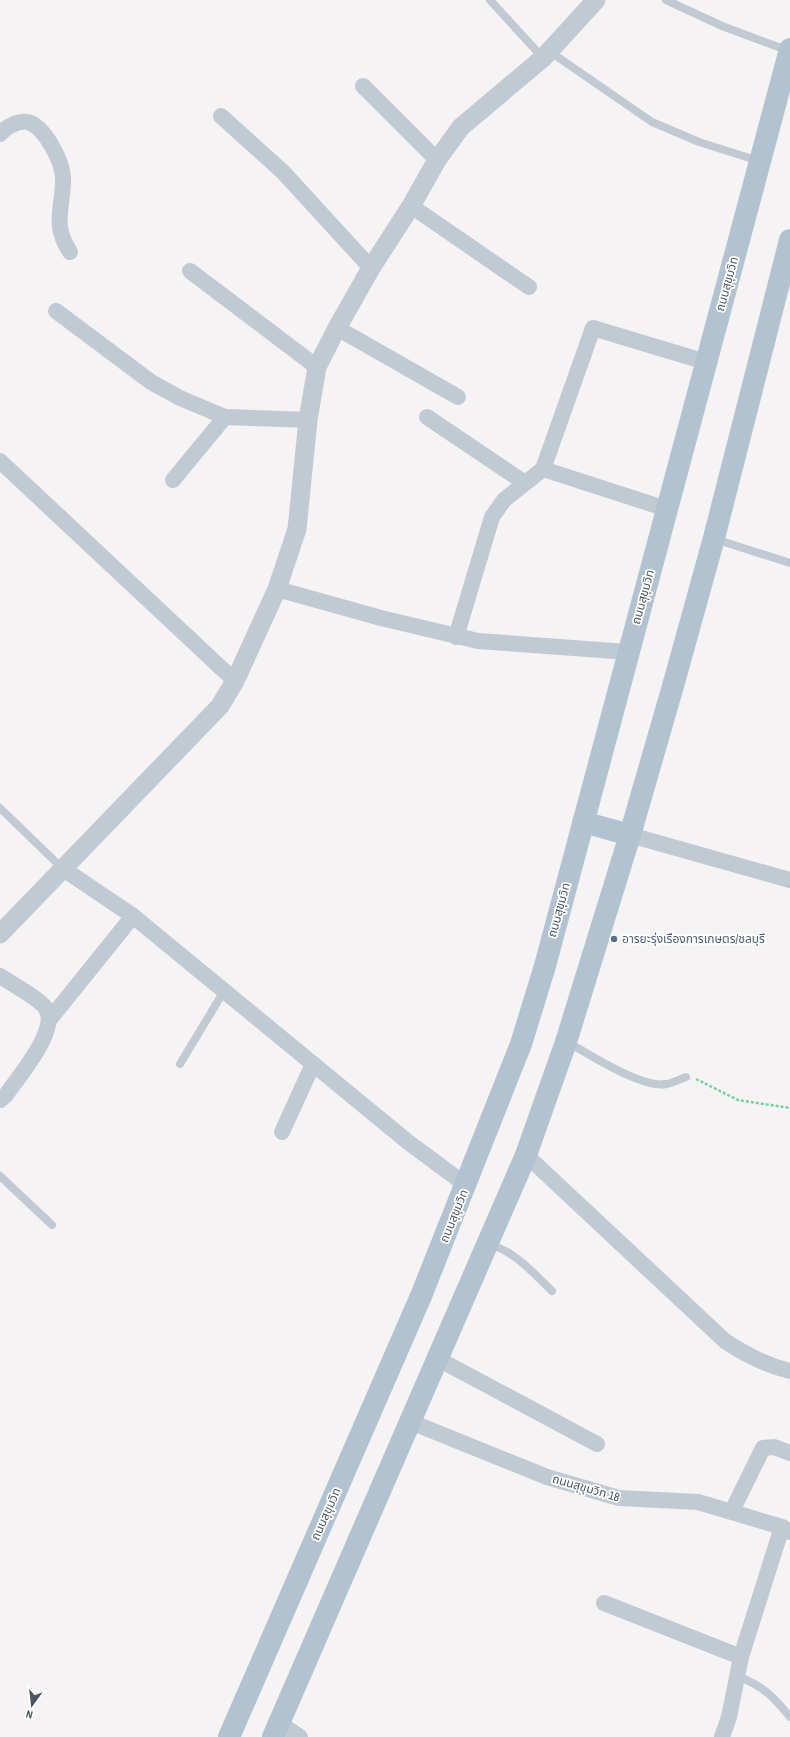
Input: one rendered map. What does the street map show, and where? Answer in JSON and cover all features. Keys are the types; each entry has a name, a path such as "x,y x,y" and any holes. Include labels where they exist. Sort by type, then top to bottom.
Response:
{"main road":[{"name":"ถนนสุขุมวิท","path":"229,1737 421,1296 521,1044 545,966 790,50"},
{"path":"276,1730 526,1155 566,1042 630,835 714,538 790,240"},
{"path":"583,822 630,835"}],"street":[{"path":"0,934 62,868 220,706 236,681 277,589 297,529 308,420 317,367 337,328 370,268 411,206 437,160 461,127 546,54 596,0"},
{"path":"363,86 437,160"},
{"path":"221,116 282,172 370,268"},
{"path":"0,134 11,126 21,122 28,122 35,127 52,145 62,169 63,179 60,227 62,238 70,252"},
{"path":"411,206 529,287"},
{"path":"190,271 317,367"},
{"path":"56,311 155,385 180,398 225,417 308,420"},
{"path":"337,328 458,398"},
{"path":"456,637 492,517 504,500 542,469 593,328 706,362"},
{"path":"172,480 225,417"},
{"path":"427,417 525,483"},
{"path":"0,461 236,681"},
{"path":"542,469 667,509"},
{"path":"277,589 456,637 478,641 628,652"},
{"path":"630,835 790,880"},
{"path":"62,868 133,916 408,1142 466,1185"},
{"path":"0,1100 42,1044 50,1019 133,916"},
{"path":"0,976 45,1006 50,1019"},
{"path":"282,1132 313,1064"},
{"path":"526,1155 725,1341 749,1357 775,1368 790,1371"},
{"path":"438,1359 597,1444"},
{"name":"ถนนสุขุมวิท 18","path":"411,1422 547,1477 618,1498 698,1502 732,1511 786,1529"},
{"path":"732,1511 764,1447 774,1447 790,1453"},
{"path":"722,1737 729,1717 741,1657 786,1529"},
{"path":"604,1603 741,1657"},
{"path":"276,1730 300,1737"}],"lane":[{"path":"490,0 546,54 652,122 699,142 760,161"},
{"path":"666,0 722,26 790,50"},
{"path":"714,538 790,563"},
{"path":"0,808 62,868"},
{"path":"180,1064 224,990"},
{"path":"566,1042 649,1084 665,1085 686,1077"},
{"path":"0,1176 52,1225"},
{"path":"488,1244 500,1247 512,1253 552,1291"},
{"path":"737,1676 754,1682 768,1691 790,1717"}],"path":[{"path":"686,1077 699,1080 738,1100 790,1108"}],"place":[{"name":"อารยะรุ่งเรืองการเกษตร/ชลบุรี","path":"614,939"}]}
